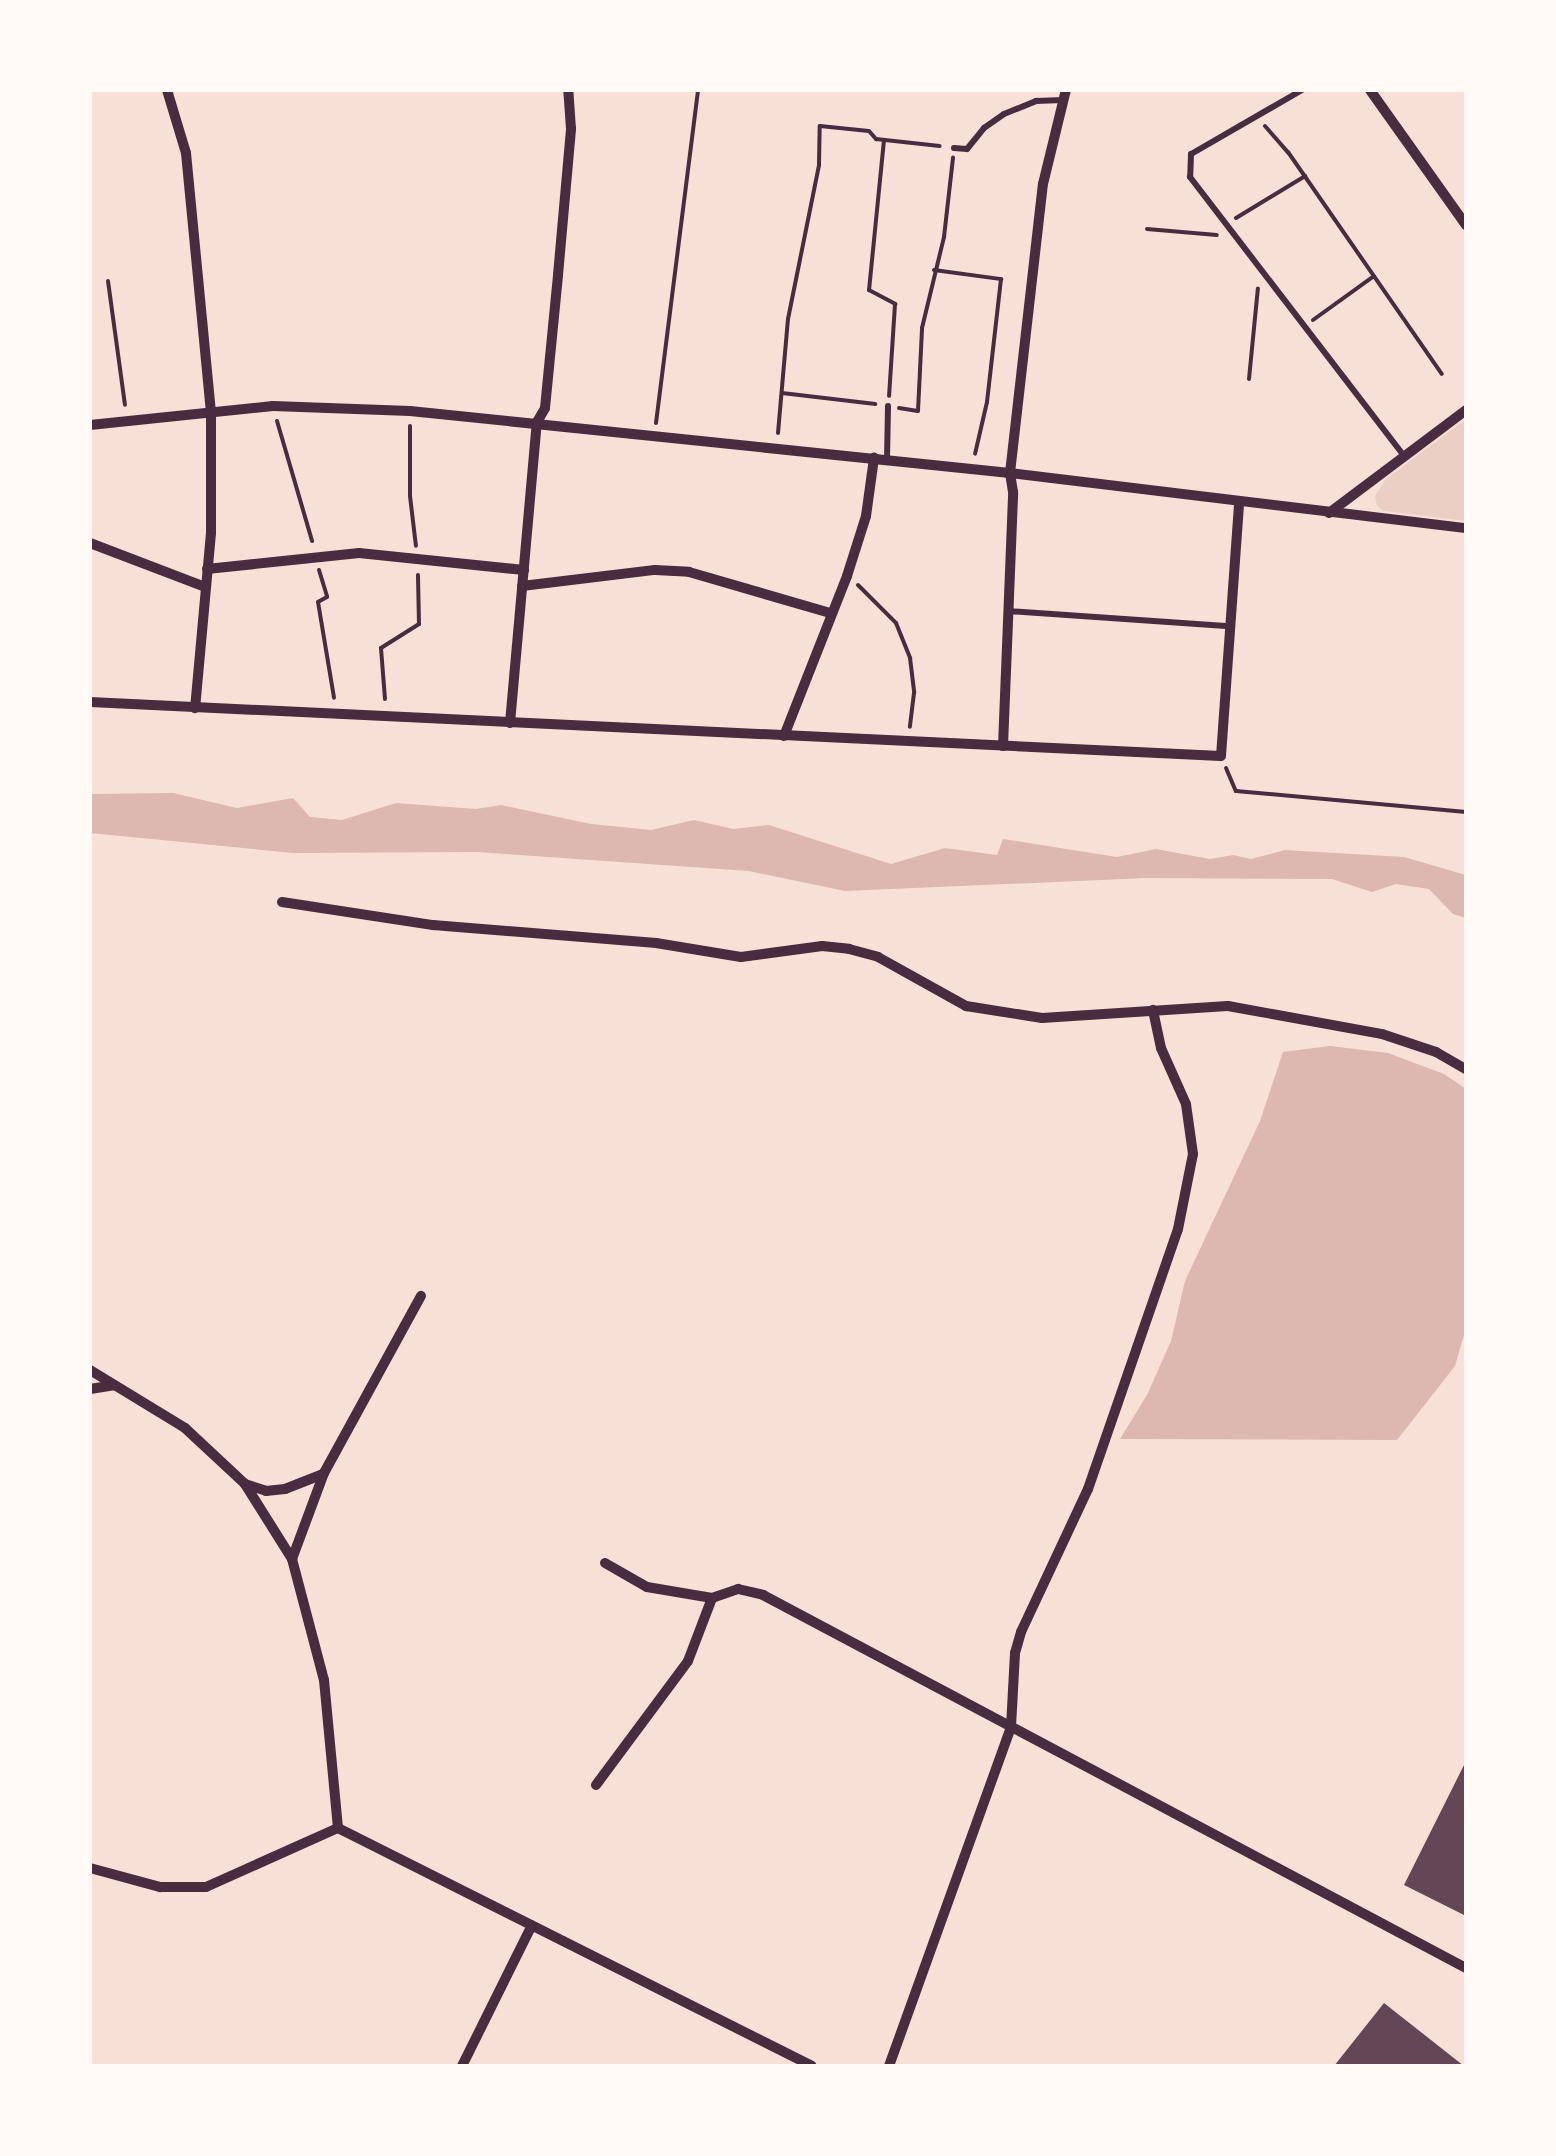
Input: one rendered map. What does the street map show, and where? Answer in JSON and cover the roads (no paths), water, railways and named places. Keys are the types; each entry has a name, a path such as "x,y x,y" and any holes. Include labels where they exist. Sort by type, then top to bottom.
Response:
{"street":[{"path":"167,90 186,153 210,412 212,485 195,708"},
{"path":"510,723 537,422 545,408 558,275 571,129 568,90"},
{"path":"1370,90 1466,224"},
{"path":"1003,746 1010,473 1043,184 1064,95"},
{"path":"90,425 210,412 343,406 655,434 1466,528"},
{"path":"1328,513 1466,410"},
{"path":"784,736 846,576 880,459"},
{"path":"90,702 1221,756 1238,502"},
{"path":"90,544 205,588"},
{"path":"207,569 359,553 524,570"},
{"path":"522,586 655,570 689,572 830,613"},
{"path":"282,902 433,925 656,944 741,958 822,946 849,949 878,957 966,1006 1042,1018 1228,1006 1382,1034 1436,1052 1466,1070"},
{"path":"888,2066 1011,1726 1021,1632 1088,1488 1178,1229 1192,1154 1186,1104 1161,1048 1153,1010"},
{"path":"292,1559 324,1473 421,1296"},
{"path":"90,1370 185,1428 245,1484 292,1559 324,1680 338,1828"},
{"path":"90,1389 115,1384"},
{"path":"245,1484 266,1491 286,1489 324,1473"},
{"path":"605,1563 647,1587 712,1598 738,1589 763,1595 1466,1968"},
{"path":"596,1785 688,1661 712,1598"},
{"path":"90,1868 160,1887 206,1887 338,1828"},
{"path":"338,1828 812,2066"},
{"path":"462,2066 532,1925"}],"lane":[{"path":"1302,90 1190,154 1190,177 1404,456"},
{"path":"954,148 967,150 984,128 1004,114 1064,95"},
{"path":"880,459 888,406"},
{"path":"1008,611 1229,626"}]}
